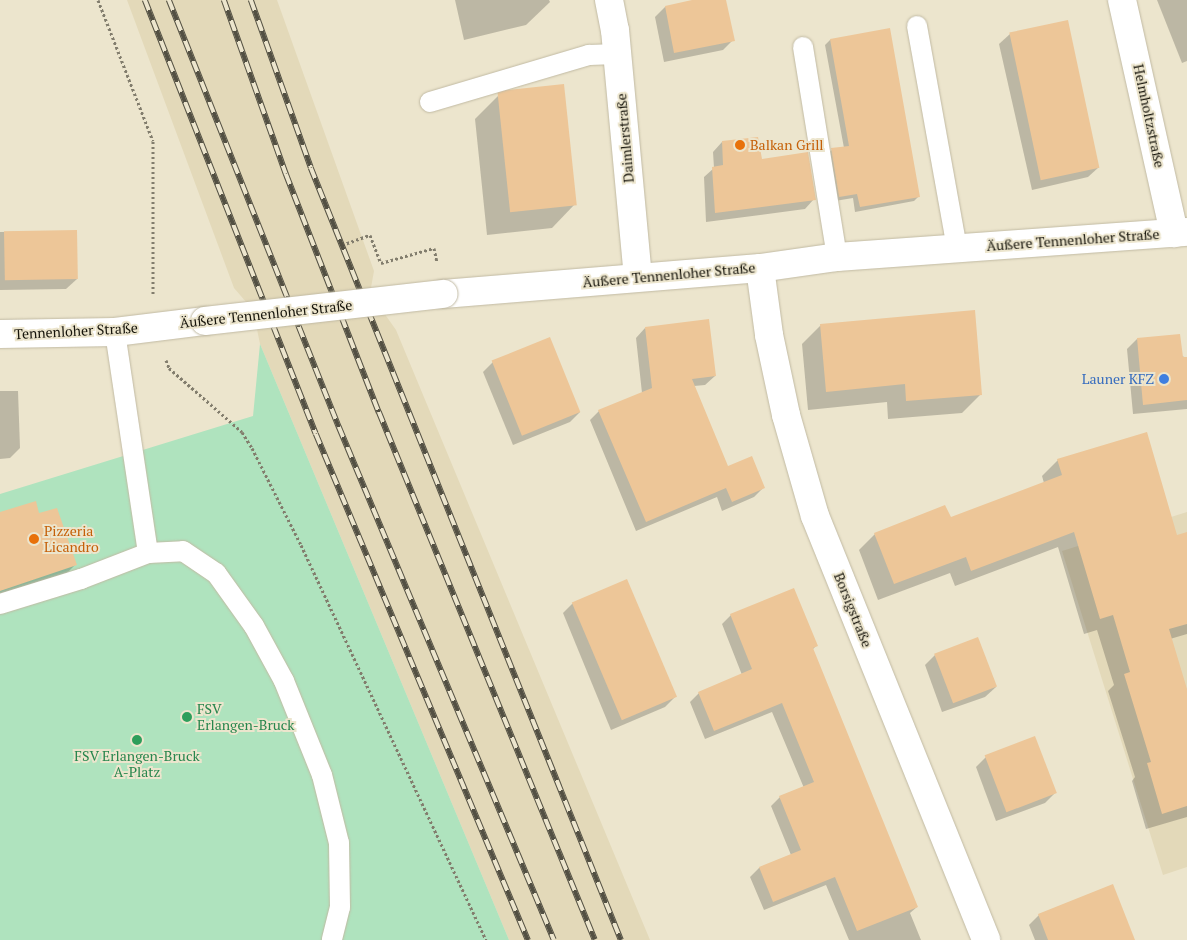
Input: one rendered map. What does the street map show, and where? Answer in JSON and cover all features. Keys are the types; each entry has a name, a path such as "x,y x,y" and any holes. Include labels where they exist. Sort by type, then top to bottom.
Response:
{"street":[{"name":"Daimlerstraße","path":"609,0 617,54 638,276"},
{"name":"Helmholtzstraße","path":"1122,0 1181,233"},
{"name":"Äußere Tennenloher Straße","path":"152,327 444,294 638,276 760,268 837,257 1181,233"},
{"name":"Borsigstraße","path":"760,268 769,335 786,415 815,516 986,940"},
{"name":"Tennenloher Straße","path":"0,334 115,332 152,327"}],"lane":[{"path":"917,26 957,248"},
{"path":"803,47 837,257"},
{"path":"430,102 589,55 617,54"},
{"path":"115,332 148,553"},
{"path":"0,604 81,579 148,553 184,551 216,573 254,626 284,681 322,775 339,843 340,908 332,940"}],"path":[{"path":"98,0 153,141 152,327 169,368 242,432 252,448 301,545 486,940"},
{"path":"342,245 370,235 381,263 434,248"}],"shaded area":[{"path":"127,0 277,0 374,271 370,293 396,330 650,940 509,940 260,344 253,310 234,288"},
{"path":"1187,512 1187,867 1163,875 1062,551"}],"green space":[{"name":"FSV Erlangen-Bruck","path":"260,344 509,940 0,940 0,494 253,416"}],"building":[{"path":"692,0 726,0 735,41 674,53 665,6"},
{"path":"1068,20 1099,168 1041,180 1009,32"},
{"path":"890,28 920,197 860,207 857,194 839,197 831,148 849,146 830,39"},
{"path":"564,84 577,205 510,212 497,91"},
{"path":"758,137 762,159 808,152 816,200 715,213 712,167 723,165 722,141"},
{"path":"77,230 78,279 5,280 4,231"},
{"path":"975,310 982,395 906,401 905,384 826,392 820,324"},
{"path":"709,319 716,376 692,379 728,466 752,456 765,488 732,502 726,488 646,522 598,410 652,388 645,327"},
{"name":"Launer KFZ","path":"1180,334 1183,357 1187,357 1187,400 1143,405 1137,338"},
{"path":"550,337 580,412 522,436 492,361"},
{"path":"1147,432 1177,535 1187,532 1187,624 1169,629 1187,689 1187,806 1162,814 1147,763 1151,762 1124,674 1130,672 1113,615 1100,619 1074,532 971,571 966,557 894,584 874,533 945,505 951,517 1062,475 1057,459"},
{"name":"Pizzeria Licandro","path":"36,501 39,513 57,508 77,565 0,591 0,512"},
{"path":"627,579 677,697 622,720 572,602"},
{"path":"794,588 818,646 813,648 918,907 857,931 835,877 773,902 759,867 801,850 779,796 814,782 782,703 714,731 698,692 752,669 730,614"},
{"path":"978,637 997,686 953,703 934,654"},
{"path":"1035,736 1057,793 1006,812 985,755"},
{"path":"1113,884 1135,940 1048,940 1038,914"}],"railway":[{"path":"145,0 316,434 528,940"},
{"path":"169,0 339,427 554,940"},
{"path":"224,0 286,174 379,412 595,940"},
{"path":"251,0 311,168 621,940"}],"place":[{"name":"Balkan Grill","path":"740,145"},
{"name":"Launer KFZ","path":"1164,379"},
{"name":"Pizzeria Licandro","path":"34,539"},
{"name":"FSV Erlangen-Bruck","path":"187,717"},
{"name":"FSV Erlangen-Bruck A-Platz","path":"137,740"}]}
